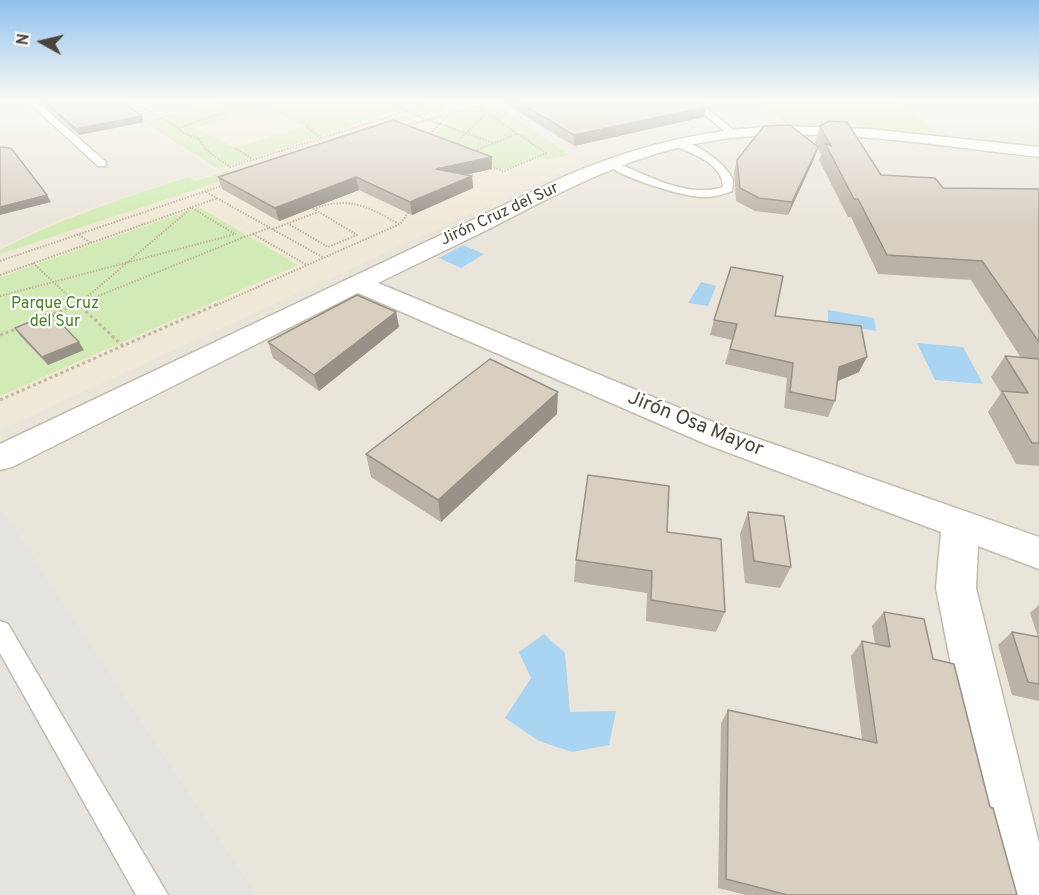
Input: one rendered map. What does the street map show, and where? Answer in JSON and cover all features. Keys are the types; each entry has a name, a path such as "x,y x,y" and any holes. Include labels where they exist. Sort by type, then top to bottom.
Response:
{"street":[{"name":"Jirón Cruz del Sur","path":"0,458 357,283 611,164 641,152 685,142"},
{"name":"Jirón Cruz del Sur","path":"937,142 1039,152"},
{"name":"Jirón Osa Mayor","path":"357,283 719,437 1039,553"},
{"path":"960,523 956,588 1024,895"}],"lane":[{"path":"77,142 102,164"},
{"path":"611,164 681,190 720,193 728,189 729,182 723,170 710,160 677,143"},
{"path":"0,631 153,895"}],"path":[{"path":"201,142 207,151 230,167 314,142"},
{"path":"456,153 449,151 458,142"},
{"path":"463,156 496,142"},
{"path":"483,164 503,172 546,153 529,142"},
{"path":"235,148 255,161"},
{"path":"242,165 250,169"},
{"path":"0,261 226,184"},
{"path":"206,191 324,258"},
{"path":"0,275 218,198"},
{"path":"313,208 331,202 353,200 400,224"},
{"path":"287,223 328,247 357,235 304,203"},
{"path":"191,208 242,238"},
{"path":"78,304 191,208"},
{"path":"45,318 252,234 318,212"},
{"path":"0,400 400,224 408,213"},
{"path":"135,215 148,223"},
{"path":"79,234 91,243"},
{"path":"0,296 236,234"},
{"path":"252,234 307,266"},
{"path":"341,242 350,246"},
{"path":"33,263 123,346"},
{"path":"0,335 22,327"}],"shaded area":[{"path":"0,142 1039,142 1039,895 0,895"},
{"path":"170,142 553,142 583,162 0,430 0,248 51,223 107,202 189,176 195,180 218,172"},
{"path":"2,511 256,895 0,895 0,512"}],"green space":[{"path":"175,142 223,142 235,148 255,142 302,142 218,169"},
{"path":"430,142 550,142 570,155 550,159 535,157 503,170"},
{"path":"228,171 237,176 0,254 0,250 23,239 117,201 189,177 195,181"},
{"name":"Parque Cruz del Sur","path":"199,207 298,265 0,396 0,277"}],"water":[{"path":"463,245 484,254 461,268 439,258"},
{"path":"701,282 716,286 708,306 688,303"},
{"path":"828,310 874,318 876,331 828,323"},
{"path":"917,343 963,347 983,384 935,380"},
{"path":"544,634 565,653 570,712 616,711 609,745 572,752 539,741 505,718 531,678 519,652"}],"building":[{"path":"326,142 451,142 492,157 436,169 472,176 410,202 356,177 275,208 218,177"},
{"path":"751,142 811,142 818,147 792,202 759,198 740,188 737,160"},
{"path":"829,142 860,142 881,175 935,178 943,188 1039,189 1039,342 982,261 887,255 825,143 831,146"},
{"path":"0,147 11,148 47,195 0,207"},
{"path":"731,267 783,276 775,316 861,326 867,357 839,367 835,401 790,392 793,363 730,349 737,324 714,320"},
{"path":"357,295 396,312 314,375 268,342"},
{"path":"51,313 79,342 42,357 15,328"},
{"path":"1005,356 1039,359 1039,443 1032,443 1002,391 1028,393"},
{"path":"490,359 558,392 438,500 366,454"},
{"path":"588,475 669,486 667,532 721,539 725,612 651,600 652,571 576,560"},
{"path":"748,512 784,516 791,567 754,561"},
{"path":"884,612 924,619 933,659 954,664 990,807 993,808 1017,895 788,895 726,879 728,710 877,743 862,641 890,647"},
{"path":"1012,632 1039,637 1039,684 1028,682"}]}
